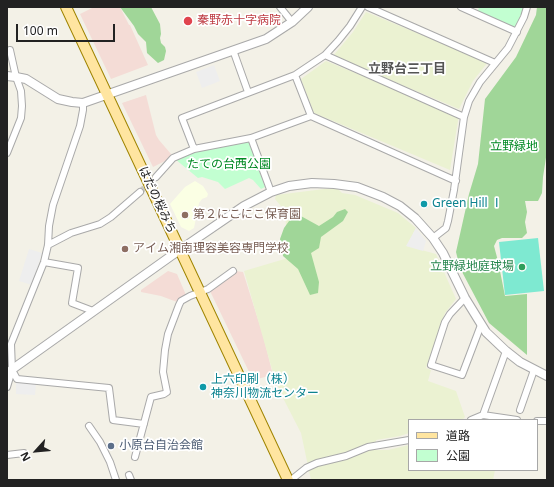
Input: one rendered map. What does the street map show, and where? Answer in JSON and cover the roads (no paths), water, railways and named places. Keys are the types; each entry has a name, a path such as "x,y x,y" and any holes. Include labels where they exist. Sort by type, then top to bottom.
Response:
{"main road":[{"name":"はだの桜みち","path":"66,7 290,480"}],"street":[{"path":"280,7 292,22"},
{"path":"7,76 26,79 58,100 83,102 108,95 266,39 292,22 308,7"},
{"path":"194,149 182,118 295,75 325,55 350,26 362,7"},
{"path":"368,7 495,63"},
{"path":"460,7 474,10 516,32"},
{"path":"433,238 446,228 456,181 464,117 469,101 480,82 508,48 524,18 527,7"},
{"path":"7,153 21,118 22,106 21,91 16,77 10,50"},
{"path":"233,50 248,92"},
{"path":"325,55 464,117"},
{"path":"295,75 311,116"},
{"path":"7,387 9,372 9,343 44,262 48,245 49,226 53,205 80,126 83,102"},
{"path":"156,177 173,158 194,149 251,138 311,116 456,181"},
{"path":"251,138 271,192"},
{"path":"9,372 93,311 244,206 271,192 289,186 312,183 357,187 383,197 400,206 415,218 443,252 465,298 486,332 506,351 534,370 547,376"},
{"path":"48,245 71,233 100,224 124,207 140,192"},
{"path":"44,262 78,268 72,303 93,311"},
{"path":"135,457 151,396 164,394 166,392 163,372 165,350 168,334 181,301 213,286 233,271"},
{"path":"465,298 454,309 445,322 431,365 462,375 481,325"},
{"path":"483,415 506,351"},
{"path":"520,410 534,370"},
{"path":"9,372 17,379 109,388 113,420 144,424"},
{"path":"473,419 483,415 510,419"},
{"path":"89,426 100,442 110,462 116,480"},
{"path":"290,480 306,468 316,463 346,456 368,447 408,440"},
{"path":"7,455 24,453"}],"tunnel":[{"path":"140,192 156,177"}],"place":[{"name":"秦野赤十字病院","path":"188,21"},
{"name":"Green Hill Ⅰ","path":"424,204"},
{"name":"第２にこにこ保育園","path":"185,215"},
{"name":"アイム湘南理容美容専門学校","path":"125,249"},
{"name":"立野緑地庭球場","path":"522,267"},
{"name":"上六印刷（株） 神奈川物流センター","path":"203,387"},
{"name":"小原台自治会館","path":"111,446"}],"district":[{"name":"立野台三丁目","path":"407,69"}],"park label":[{"name":"立野緑地","path":"514,147"},
{"name":"たての台西公園","path":"229,165"}]}
